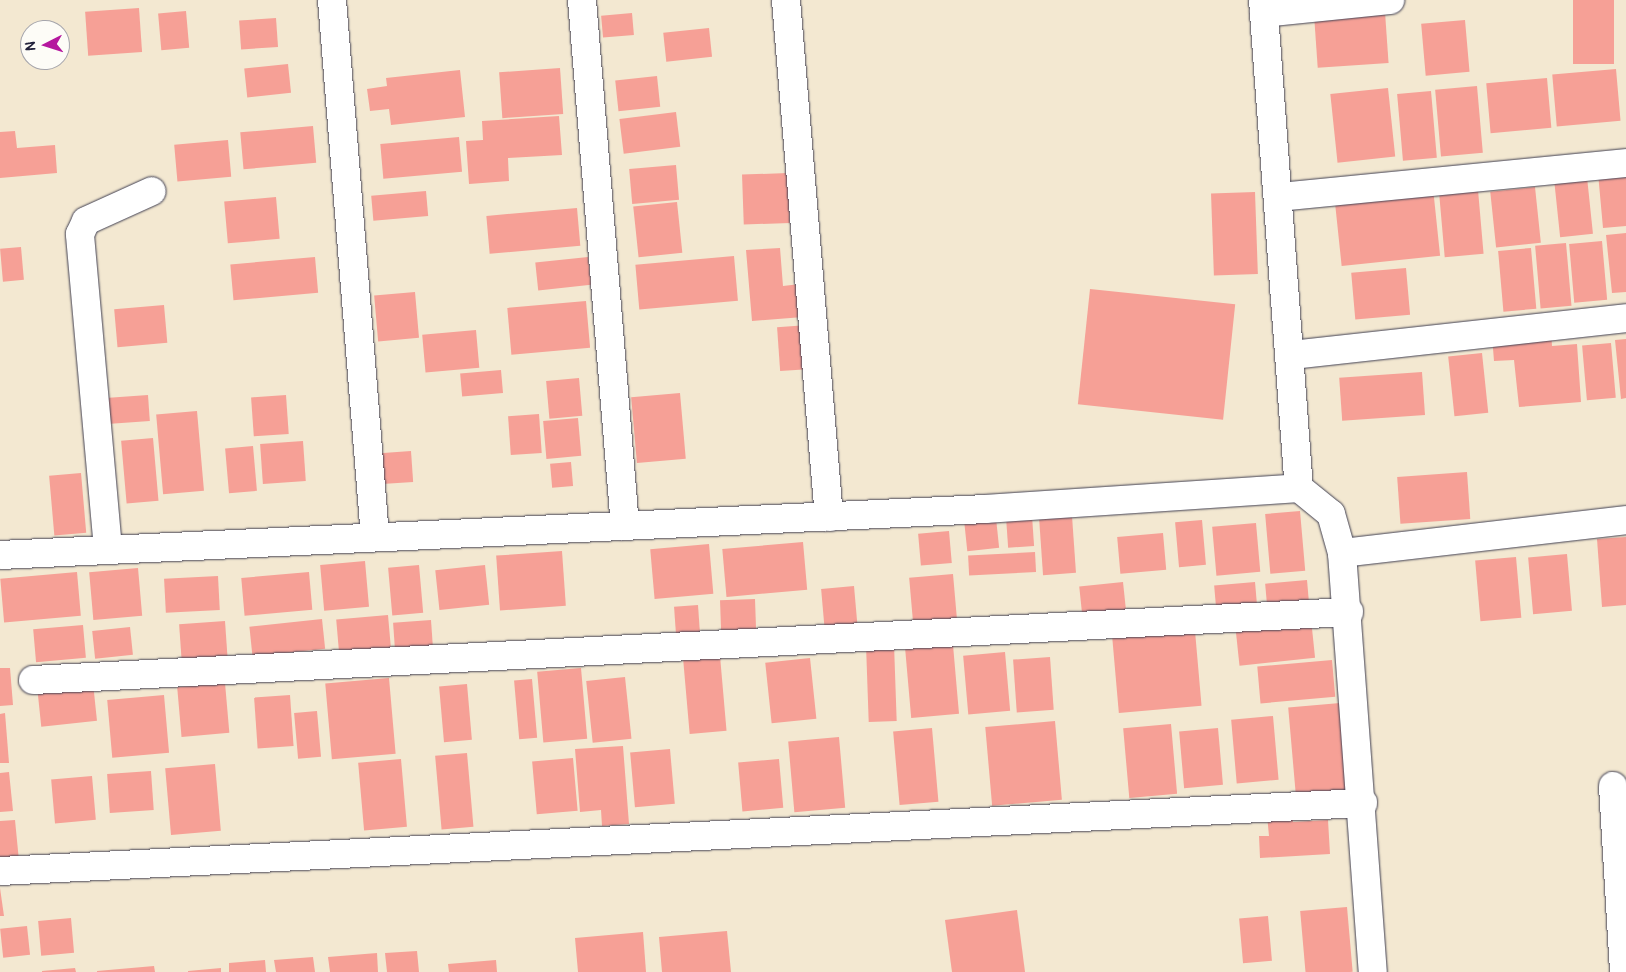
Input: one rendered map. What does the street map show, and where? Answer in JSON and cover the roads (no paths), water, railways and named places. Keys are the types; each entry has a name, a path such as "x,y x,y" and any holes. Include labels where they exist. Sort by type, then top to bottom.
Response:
{"street":[{"path":"332,0 375,537"},
{"path":"582,0 625,526"},
{"path":"786,0 829,517"},
{"path":"1299,488 1292,355 1264,7 1390,0"},
{"path":"1279,197 1626,163"},
{"path":"108,549 80,234 86,221 152,190"},
{"path":"1292,355 1626,318"},
{"path":"0,555 829,517 1299,488 1331,514 1342,553 1349,612 1373,972"},
{"path":"1342,553 1626,520"},
{"path":"33,680 1349,612"},
{"path":"1613,786 1624,972"},
{"path":"0,871 1363,803"}]}
